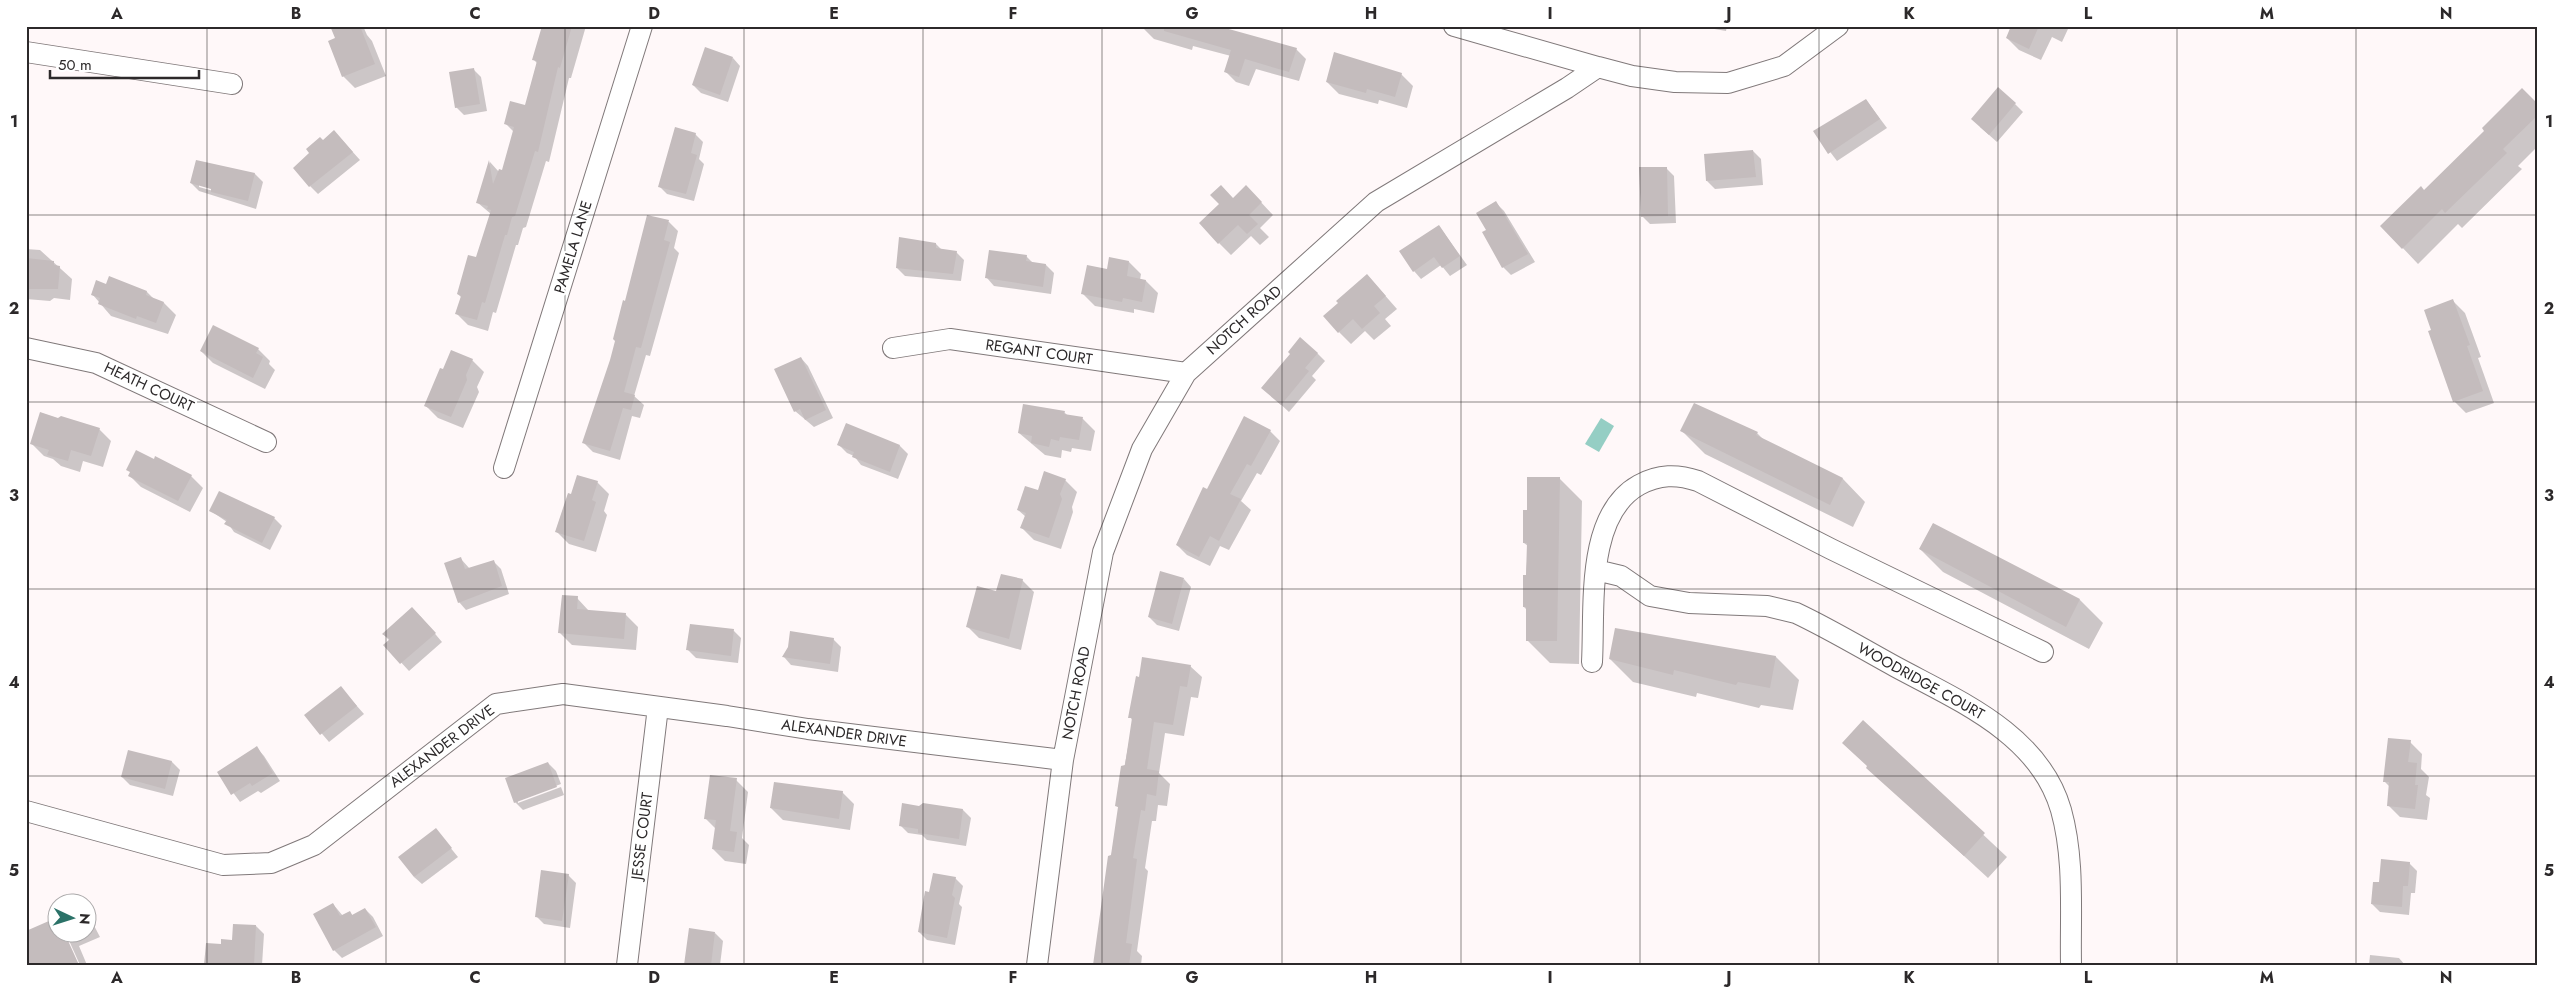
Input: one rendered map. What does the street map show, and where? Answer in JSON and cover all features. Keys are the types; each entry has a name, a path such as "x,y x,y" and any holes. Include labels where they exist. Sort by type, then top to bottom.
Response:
{"street":[{"name":"PAMELA LANE","path":"504,468 642,26"},
{"path":"1454,26 1632,76 1675,82 1728,83 1784,66 1838,26"},
{"path":"26,52 232,84"},
{"name":"NOTCH ROAD","path":"1037,965 1063,760 1103,552 1142,449 1186,373 1376,202 1567,88 1598,67"},
{"name":"REGANT COURT","path":"893,348 950,339 1186,373"},
{"name":"HEATH COURT","path":"26,348 96,363 266,442"},
{"path":"1592,662 1596,570 1601,537 1608,517 1632,489 1645,481 1675,475 1698,481 1831,549 2043,652"},
{"name":"WOODRIDGE COURT","path":"1596,570 1621,576 1650,596 1689,603 1766,606 1796,613 1971,708 2003,730 2040,769 2052,787 2060,808 2068,837 2070,862 2071,965"},
{"name":"ALEXANDER DRIVE","path":"26,810 223,865 271,863 314,845 496,704 563,694 808,729 1063,760"},
{"name":"JESSE COURT","path":"626,965 658,707"}],"shaded area":[{"path":"1601,418 1614,426 1599,452 1585,444"}],"building":[{"path":"330,26 360,26 375,64 342,77 328,41 335,38"},
{"path":"542,26 572,26 560,68 558,67 538,152 535,151 515,216 512,217 507,235 505,235 485,303 482,302 477,320 455,314 461,296 457,294 468,255 476,257 491,210 487,209 488,206 476,203 489,160 493,184 499,169 502,170 514,127 504,124 510,101 525,105 537,61 532,60"},
{"path":"1164,26 1218,26 1297,48 1289,72 1245,59 1239,77 1224,72 1231,50 1164,31"},
{"path":"2011,26 2039,26 2029,49 2006,38"},
{"path":"705,47 733,57 720,95 692,85"},
{"path":"1334,52 1402,73 1395,97 1367,89 1366,93 1326,82"},
{"path":"474,68 480,104 455,108 449,72"},
{"path":"1998,87 2016,103 1989,135 1971,119"},
{"path":"2522,88 2537,103 2537,116 2503,149 2507,153 2445,213 2442,209 2402,249 2380,226 2421,186 2424,190 2484,131 2482,128"},
{"path":"1866,99 1880,119 1828,154 1813,131"},
{"path":"675,127 696,133 691,153 697,155 686,194 658,187"},
{"path":"334,130 353,152 309,187 293,168 309,153 306,149 320,137 323,140"},
{"path":"1753,150 1756,177 1706,181 1704,154"},
{"path":"196,160 255,173 248,201 211,192 211,189 190,183"},
{"path":"1639,167 1667,167 1668,216 1641,217"},
{"path":"1221,185 1233,198 1246,185 1262,202 1249,215 1258,224 1247,234 1238,225 1218,244 1199,223 1219,204 1210,195"},
{"path":"1496,201 1528,254 1502,268 1482,232 1486,230 1476,213"},
{"path":"647,215 669,220 664,240 670,242 641,348 636,347 624,392 635,395 631,410 623,408 610,451 582,443 610,360 615,341 613,339 623,300 625,301"},
{"path":"1439,225 1460,256 1442,268 1434,257 1413,272 1399,251"},
{"path":"899,237 936,243 936,248 957,251 953,274 896,268"},
{"path":"989,250 1027,255 1026,261 1046,264 1043,287 985,278"},
{"path":"1109,257 1129,261 1127,276 1146,280 1142,302 1123,298 1122,302 1081,294 1087,265 1107,269"},
{"path":"26,258 54,261 54,265 60,266 58,289 26,289"},
{"path":"1367,274 1386,296 1374,306 1380,313 1362,329 1353,319 1338,333 1323,316 1338,303 1336,301"},
{"path":"109,276 147,291 146,295 164,302 156,323 137,316 136,319 98,304 100,298 91,295 96,280 106,284"},
{"path":"2453,299 2470,345 2467,346 2483,391 2453,402 2428,331 2431,330 2424,310"},
{"path":"213,325 259,348 256,353 263,357 253,378 200,351"},
{"path":"1300,337 1318,353 1305,368 1309,371 1281,405 1261,388 1290,354 1288,352"},
{"path":"451,350 473,359 466,375 467,380 451,417 424,406 440,368 443,369"},
{"path":"801,357 826,410 805,420 800,409 794,412 774,369"},
{"path":"1694,403 1758,432 1756,435 1843,478 1830,505 1680,431"},
{"path":"1023,404 1065,411 1064,414 1083,417 1079,440 1060,437 1059,441 1051,439 1049,447 1031,443 1032,436 1018,433"},
{"path":"40,412 58,418 61,416 100,428 91,456 71,450 68,461 47,455 49,450 30,444"},
{"path":"1244,416 1271,430 1251,466 1247,464 1230,494 1241,499 1219,541 1210,536 1199,557 1176,545 1203,487 1207,489"},
{"path":"846,423 900,445 890,472 852,457 854,452 837,445"},
{"path":"136,450 154,459 155,456 192,475 178,501 128,476 130,472 126,470"},
{"path":"1044,471 1066,479 1060,494 1062,499 1049,538 1020,528 1026,513 1017,510 1025,486 1038,490"},
{"path":"577,475 598,481 592,500 596,502 584,541 555,532 568,493 571,494"},
{"path":"1527,477 1560,477 1557,641 1526,641 1526,607 1523,607 1523,575 1526,575 1527,543 1523,543 1523,510 1527,510"},
{"path":"219,491 275,517 262,543 224,524 227,520 209,511"},
{"path":"1933,523 2080,599 2066,627 1919,549"},
{"path":"461,557 465,569 494,560 502,586 458,603 444,563"},
{"path":"1160,571 1184,578 1172,624 1148,617"},
{"path":"1001,574 1023,579 1009,639 966,627 977,586 996,591"},
{"path":"562,595 578,596 577,609 626,613 624,639 558,633"},
{"path":"412,607 436,633 400,664 383,645 390,639 382,634"},
{"path":"690,624 734,629 731,656 686,650"},
{"path":"1615,628 1776,656 1770,688 1738,682 1736,685 1674,670 1673,675 1609,659"},
{"path":"790,631 834,638 830,664 782,657 788,647"},
{"path":"1142,657 1191,665 1187,687 1180,686 1173,725 1154,722 1147,769 1159,771 1156,796 1147,794 1145,811 1141,810 1133,858 1137,859 1126,943 1132,944 1129,965 1093,965 1108,856 1111,855 1118,807 1115,806 1121,766 1125,765 1132,718 1128,718 1136,676 1139,677"},
{"path":"341,686 357,706 320,735 304,715"},
{"path":"1863,720 1985,833 1964,856 1866,768 1867,766 1842,743"},
{"path":"2388,738 2411,740 2408,762 2417,763 2415,785 2418,785 2415,809 2387,806 2389,782 2383,782"},
{"path":"257,746 273,773 252,786 250,783 231,795 217,772"},
{"path":"128,750 172,761 165,789 121,777"},
{"path":"548,762 557,787 514,803 505,778"},
{"path":"710,775 737,778 730,831 737,832 734,852 712,849 716,820 704,819"},
{"path":"774,782 843,791 839,819 770,808"},
{"path":"902,803 919,806 923,803 963,809 959,839 918,833 918,829 899,826"},
{"path":"436,828 452,848 414,877 398,857"},
{"path":"2381,859 2410,862 2408,886 2403,886 2402,907 2371,904 2373,882 2379,882"},
{"path":"541,870 569,874 562,921 535,917"},
{"path":"933,873 956,877 952,895 955,898 947,938 918,932 925,891 929,892"},
{"path":"333,903 340,916 350,911 352,915 365,908 376,927 333,951 313,914"},
{"path":"48,921 48,944 70,944 79,965 26,965 26,931"},
{"path":"233,924 256,925 254,965 204,965 206,943 221,944 221,939 232,940"},
{"path":"689,928 715,932 711,965 684,965"}]}
